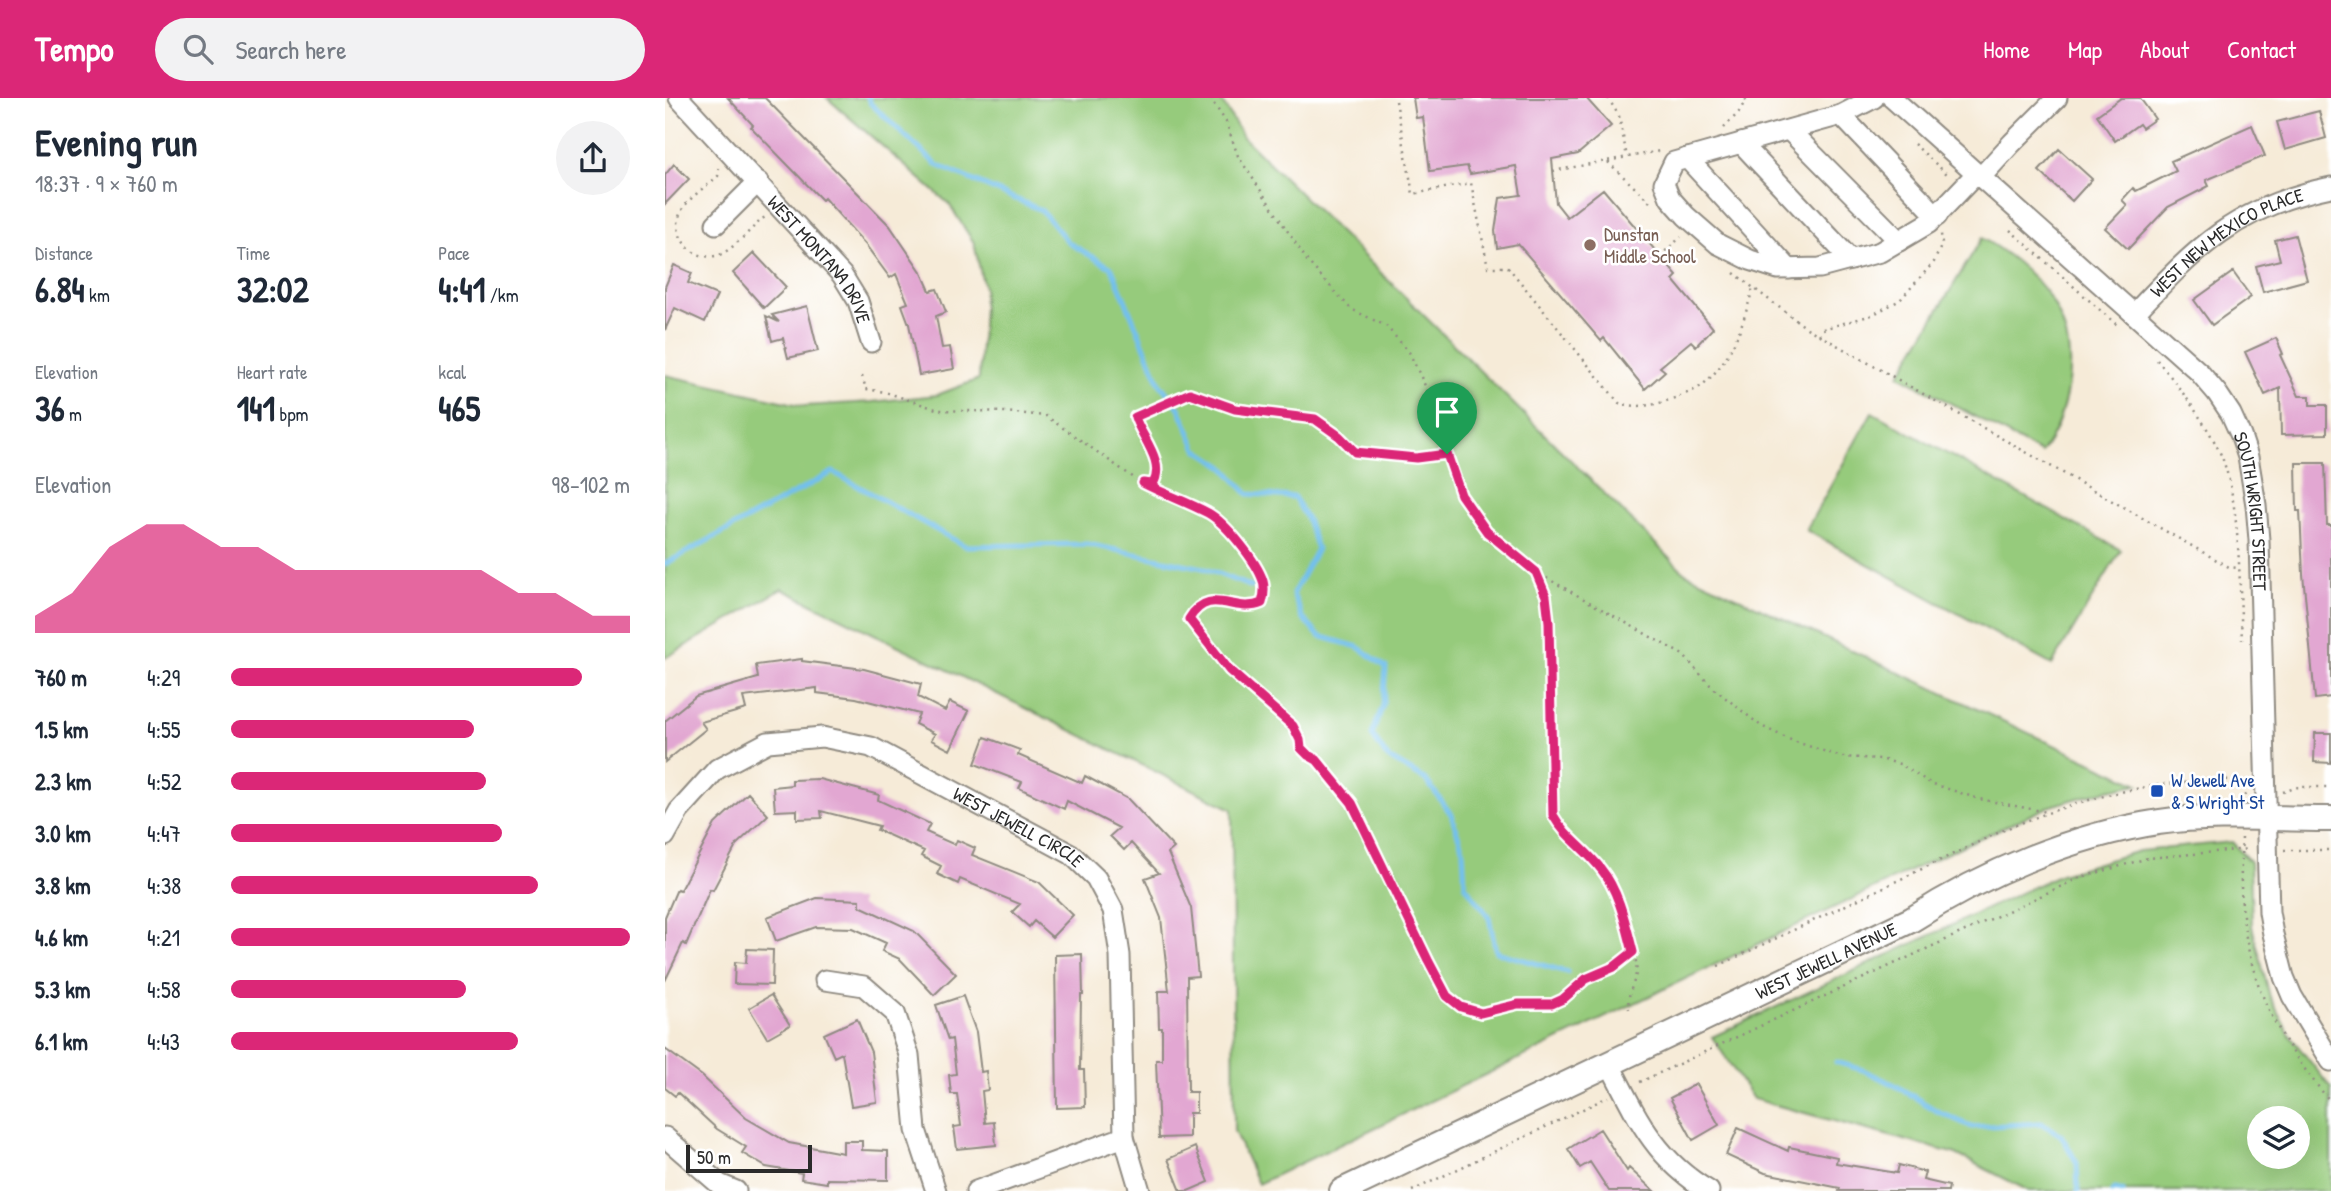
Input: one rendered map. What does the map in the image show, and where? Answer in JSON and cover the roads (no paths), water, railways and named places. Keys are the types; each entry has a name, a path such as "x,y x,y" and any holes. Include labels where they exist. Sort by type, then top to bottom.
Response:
{"main road":[{"name":"WEST JEWELL AVENUE","path":"1342,1191 1911,920 1941,900 2072,842 2161,822 2267,818 2331,819"}],"street":[{"name":"WEST MONTANA DRIVE","path":"679,98 842,275 858,301 871,342"},
{"path":"1874,98 1841,115 1674,162 1664,183 1670,198 1718,244 1750,260 1777,269 1820,268 1880,252 1929,223 1939,223"},
{"name":"SOUTH WRIGHT STREET","path":"1892,98 1978,176 2127,321 2199,372 2231,414 2248,457 2259,540 2259,629 2269,912 2277,955 2292,996 2331,1061"},
{"path":"1939,223 1978,176 2057,98"},
{"path":"1841,115 1939,223"},
{"path":"1789,130 1899,242"},
{"path":"1741,143 1851,260"},
{"path":"1687,158 1789,269"},
{"name":"WEST MONTANA DRIVE","path":"716,224 758,182"},
{"name":"WEST NEW MEXICO PLACE","path":"2127,321 2178,267 2226,228 2274,204 2331,187"},
{"name":"WEST JEWELL CIRCLE","path":"665,836 679,811 717,769 768,742 822,737 871,747 1070,854 1096,878 1114,911 1119,955 1124,1137 1140,1191"},
{"path":"825,980 865,986 895,1013 909,1055 916,1130 936,1191"},
{"path":"1610,1065 1644,1130 1660,1152 1681,1172 1709,1191"},
{"path":"665,1137 723,1189"},
{"path":"976,1191 1124,1137"}],"waterway":[{"path":"868,98 871,104 937,165 1041,210 1069,243 1112,268 1160,384 1179,408 1197,449 1223,466 1248,494 1294,497 1307,519 1317,549 1293,594 1302,617 1319,636 1358,647 1386,667 1383,705 1372,735 1387,757 1426,780 1451,814 1463,850 1465,885 1489,917 1496,952 1567,972"},
{"path":"665,564 833,472 965,546 1087,544 1203,568 1252,587"},
{"path":"1836,1062 1863,1070 1893,1084 1937,1111 1972,1127 2041,1123 2061,1135 2077,1163 2078,1191"},
{"path":"2112,1191 2123,1191"}],"place":[{"name":"Dunstan Middle School","path":"1590,245"},
{"name":"W Jewell Ave & S Wright St","path":"2157,791"}]}
